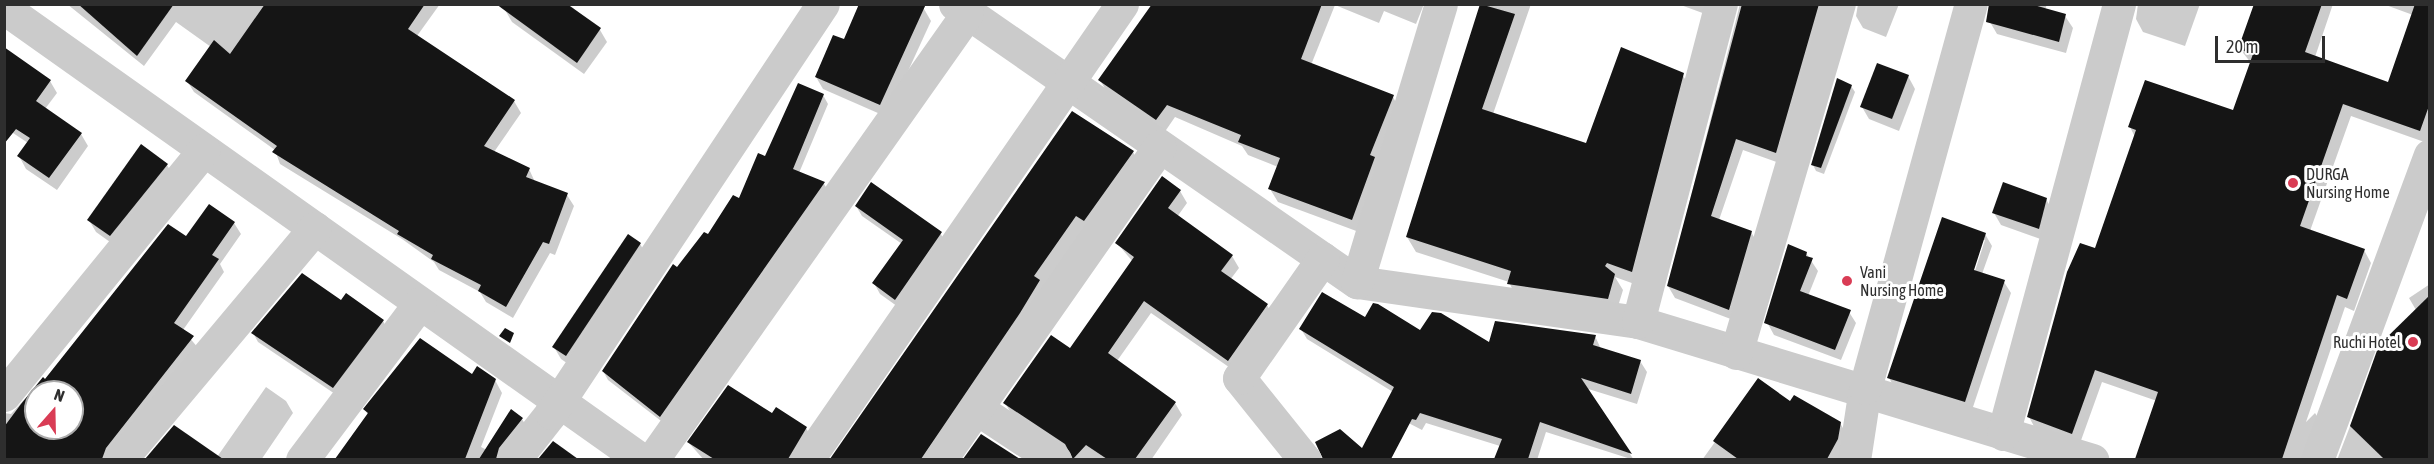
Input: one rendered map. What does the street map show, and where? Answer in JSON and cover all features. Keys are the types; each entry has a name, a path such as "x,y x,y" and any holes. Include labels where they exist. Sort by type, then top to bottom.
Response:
{"street":[{"path":"514,459 558,400 823,4"},
{"path":"807,459 1069,84 1122,4"},
{"path":"1357,282 1441,4"},
{"path":"1638,322 1721,4"},
{"path":"1736,353 1839,4"},
{"path":"1854,459 1865,388 1971,4"},
{"path":"2003,434 2118,4"},
{"path":"5,6 204,150 642,459"},
{"path":"652,459 961,9 1357,282 1638,322 1736,353 1865,388 2003,434 2092,459"},
{"path":"940,459 1160,146"},
{"path":"4,395 204,150"},
{"path":"2317,459 2430,155"},
{"path":"120,459 315,228"},
{"path":"1305,459 1239,378 1323,258"},
{"path":"302,459 420,303"},
{"path":"976,408 1054,459"}],"building":[{"path":"78,4 174,4 137,56"},
{"path":"265,4 425,4 408,29 515,100 484,146 530,168 526,177 568,193 549,244 543,242 506,307 478,291 481,285 431,259 433,255 397,234 399,231 272,152 277,146 185,81 214,40 230,54"},
{"path":"496,4 567,4 601,28 577,63"},
{"path":"859,4 926,4 880,105 815,77 833,35 844,39"},
{"path":"1152,4 1322,4 1301,59 1394,95 1370,155 1375,157 1352,220 1268,189 1280,158 1238,142 1241,135 1167,105 1156,120 1098,80"},
{"path":"1480,4 1515,14 1482,109 1586,143 1621,47 1684,73 1632,272 1607,263 1605,266 1615,274 1608,299 1507,284 1511,271 1406,237"},
{"path":"1742,4 1819,4 1776,153 1736,139 1711,216 1752,231 1729,310 1667,286"},
{"path":"1989,4 2030,4 2066,14 2059,42 1986,22"},
{"path":"2254,4 2322,4 2305,52 2388,82 2415,4 2430,4 2430,103 2420,131 2343,104 2300,226 2365,249 2347,299 2337,295 2282,459 2135,459 2158,392 2095,370 2072,434 2027,417 2067,272 2080,243 2095,248 2136,130 2128,127 2145,80 2233,110 2253,54 2238,49"},
{"path":"4,47 51,80 36,101 82,133 49,178 17,156 30,138 16,129 4,144"},
{"path":"1877,63 1909,75 1892,119 1860,107"},
{"path":"1837,78 1852,85 1821,168 1811,165"},
{"path":"798,83 824,94 793,169 825,182 660,417 602,371 673,264 677,267 704,232 708,234 733,195 739,198 758,153 765,156"},
{"path":"1072,111 1134,151 1084,221 1076,216 1034,276 1040,280 1020,313 921,459 830,459"},
{"path":"141,144 168,164 110,236 87,220"},
{"path":"1162,176 1181,190 1168,208 1233,255 1221,271 1268,304 1228,361 1144,301 1108,353 1176,402 1135,459 1107,459 1086,445 1073,459 1065,444 1003,403 1051,335 1070,348 1134,257 1115,243"},
{"path":"871,182 942,232 895,300 872,283 903,240 855,206"},
{"path":"2003,182 2047,198 2039,229 1992,213"},
{"path":"209,204 235,222 212,255 219,259 174,323 194,336 106,448 102,459 4,459 4,427 24,400 24,440 84,440 84,380 41,380 43,377 45,379 168,224 186,236"},
{"path":"1942,217 1986,233 1974,270 2005,280 1965,402 1887,378"},
{"path":"628,234 641,243 566,356 552,347"},
{"path":"1788,244 1807,252 1806,256 1813,258 1800,291 1851,310 1835,350 1764,323"},
{"path":"302,273 341,300 346,293 384,320 333,388 251,333"},
{"path":"1322,292 1365,317 1373,303 1378,304 1420,330 1432,312 1441,313 1489,342 1495,321 1596,335 1593,345 1641,360 1631,394 1581,378 1632,454 1540,422 1528,459 1494,459 1502,439 1420,413 1416,420 1412,419 1391,459 1323,459 1315,442 1340,429 1362,448 1394,387 1299,329"},
{"path":"2430,295 2430,459 2384,459 2350,426 2379,345"},
{"path":"505,328 514,333 510,343 499,336"},
{"path":"420,338 472,374 477,366 496,379 465,459 335,459 368,413 363,409"},
{"path":"1758,378 1790,401 1794,395 1841,422 1838,439 1827,459 1738,459 1713,441"},
{"path":"728,385 772,413 776,407 807,427 788,459 714,459 687,442"},
{"path":"511,409 523,418 499,448 496,459 479,459"},
{"path":"174,425 223,459 145,459"},
{"path":"981,434 1020,459 963,459"},
{"path":"553,441 578,459 538,459"}],"place":[{"name":"DURGA Nursing Home","path":"2293,183"},
{"name":"Vani Nursing Home","path":"1847,281"},
{"name":"Ruchi Hotel","path":"2413,342"}]}
